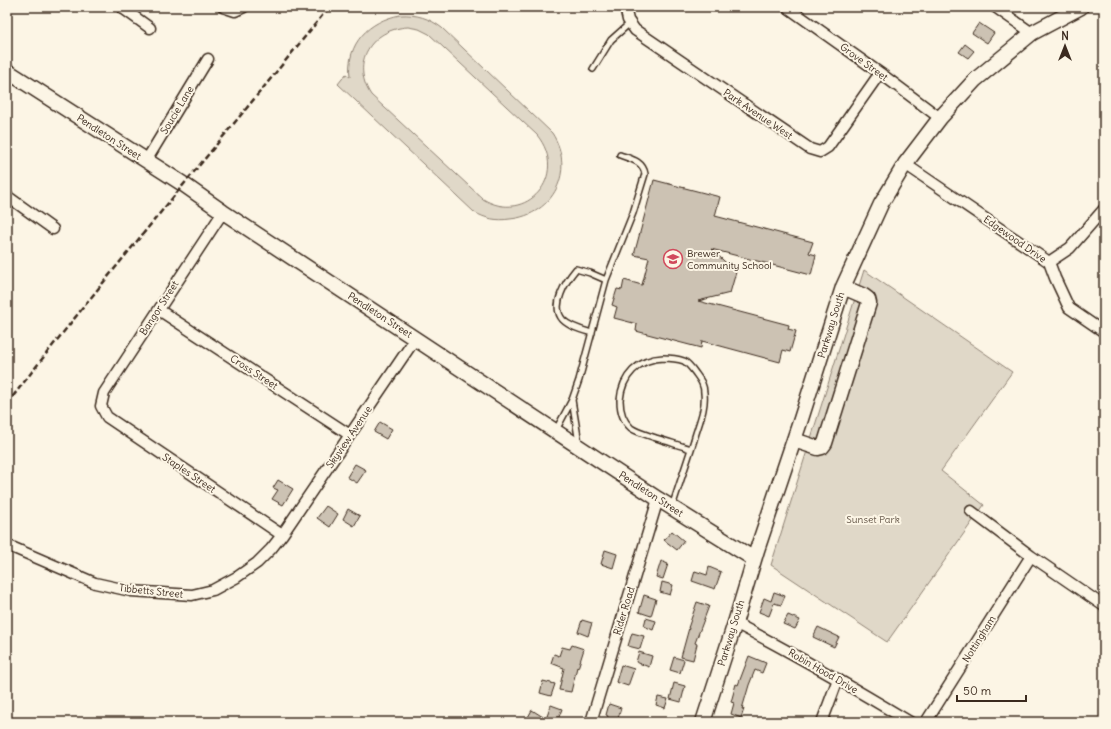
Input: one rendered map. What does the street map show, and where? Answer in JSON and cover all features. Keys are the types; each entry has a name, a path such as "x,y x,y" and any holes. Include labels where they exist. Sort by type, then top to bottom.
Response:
{"street":[{"path":"121,7 150,28"},
{"path":"223,7 235,11 244,7"},
{"path":"626,7 628,20 630,23"},
{"name":"Grove Street","path":"787,7 940,118"},
{"path":"995,7 1032,33"},
{"name":"Parkway South","path":"703,722 842,287 881,204 905,164 940,118 975,80 1032,33 1081,7"},
{"name":"Park Avenue West","path":"630,23 635,30 804,145 810,149 820,152 828,147 880,73"},
{"name":"Soucie Lane","path":"146,161 208,59"},
{"name":"Pendleton Street","path":"7,71 183,184 223,212 658,499 754,559"},
{"name":"Edgewood Drive","path":"905,164 1049,262 1069,308 1104,332"},
{"path":"7,196 53,229"},
{"path":"1049,262 1070,248 1104,209"},
{"name":"Bangor Street","path":"101,406 104,393 223,212"},
{"path":"794,440 818,448 822,447 827,436 860,333 869,304 868,299 842,287"},
{"name":"Cross Street","path":"158,310 350,435"},
{"name":"Skyview Avenue","path":"282,535 415,339"},
{"name":"Staples Street","path":"101,406 107,417 282,535"},
{"name":"Rider Road","path":"591,722 658,499"},
{"path":"971,511 1031,556 1104,606"},
{"name":"Tibbetts Street","path":"7,545 95,583 131,591 192,595 213,590 237,577 257,563 282,535"},
{"name":"Nottingham","path":"926,722 1031,556"},
{"name":"Robin Hood Drive","path":"735,623 785,649 910,722"},
{"path":"822,722 838,679"}],"lane":[{"path":"593,69 611,40 630,23"},
{"path":"555,431 572,400 579,380 606,280 633,214 645,174 643,165 620,155"},
{"path":"592,333 577,328 562,319 558,306 562,291 568,278 576,270 590,273 606,280"},
{"path":"672,508 691,449 703,408 703,384 689,365 684,361 673,358 656,358 646,361 628,376 621,391 621,407 625,421 640,433 691,449"},
{"path":"572,400 580,448"}],"green space":[{"path":"400,15 412,15 427,19 442,28 552,133 559,147 562,161 561,175 549,200 538,209 525,216 505,220 487,218 474,212 338,84 346,74 350,77 352,54 356,44 362,36 379,22","holes":["408,27 419,29 429,34 537,135 546,151 549,166 546,180 538,192 528,201 514,206 499,205 483,199 371,95 365,83 363,71 364,60 374,41 395,29"]},
{"name":"Sunset Park","path":"864,270 1012,372 941,471 984,505 887,642 771,565"}],"building":[{"path":"979,23 994,33 987,43 972,33"},
{"path":"965,44 974,51 968,58 959,52"},
{"path":"654,180 720,197 715,216 813,242 809,253 816,255 811,275 711,249 736,272 730,293 698,301 789,325 788,329 796,331 790,352 783,350 780,362 702,341 701,348 636,331 637,324 614,318 617,307 612,305 617,289 622,290 624,280 642,285 649,258 634,255"},
{"path":"380,422 392,429 386,439 374,432"},
{"path":"355,464 366,470 357,483 347,477"},
{"path":"278,480 293,489 283,505 272,499 278,490 273,488"},
{"path":"326,506 338,514 330,527 317,518"},
{"path":"348,509 360,516 354,526 343,519"},
{"path":"672,531 684,541 677,550 664,540"},
{"path":"605,550 617,554 613,568 601,564"},
{"path":"661,561 668,564 663,579 656,577"},
{"path":"709,567 721,572 715,589 692,581 695,571 707,575"},
{"path":"662,582 673,585 670,595 660,592"},
{"path":"774,592 785,596 781,605 774,603 769,616 759,612 764,598 771,601"},
{"path":"644,595 656,599 651,616 639,612"},
{"path":"697,602 709,606 695,643 697,644 693,660 681,657 688,628"},
{"path":"788,615 800,620 795,629 783,624"},
{"path":"646,618 656,621 653,630 644,626"},
{"path":"582,620 592,623 588,636 578,632"},
{"path":"818,627 839,637 834,647 813,637"},
{"path":"632,633 644,636 640,649 628,646"},
{"path":"572,645 584,649 578,668 577,667 571,692 559,690 564,668 551,663 554,654 559,656 562,647 570,649"},
{"path":"639,652 652,656 649,667 636,662"},
{"path":"749,656 766,663 762,673 755,670 742,709 744,709 741,718 731,714 734,703 731,702 736,684 738,685"},
{"path":"674,657 684,660 680,673 670,670"},
{"path":"621,665 634,669 628,686 616,682"},
{"path":"543,681 555,684 551,696 540,693"},
{"path":"674,683 685,686 681,702 670,699"},
{"path":"658,697 668,699 665,708 656,705"},
{"path":"609,704 621,708 617,722 606,722"},
{"path":"551,705 562,709 557,722 545,722"},
{"path":"532,710 543,717 540,722 532,722 527,719"}],"railway":[{"path":"7,404 126,254 329,7"}],"place":[{"name":"Brewer Community School","path":"673,259"}]}
